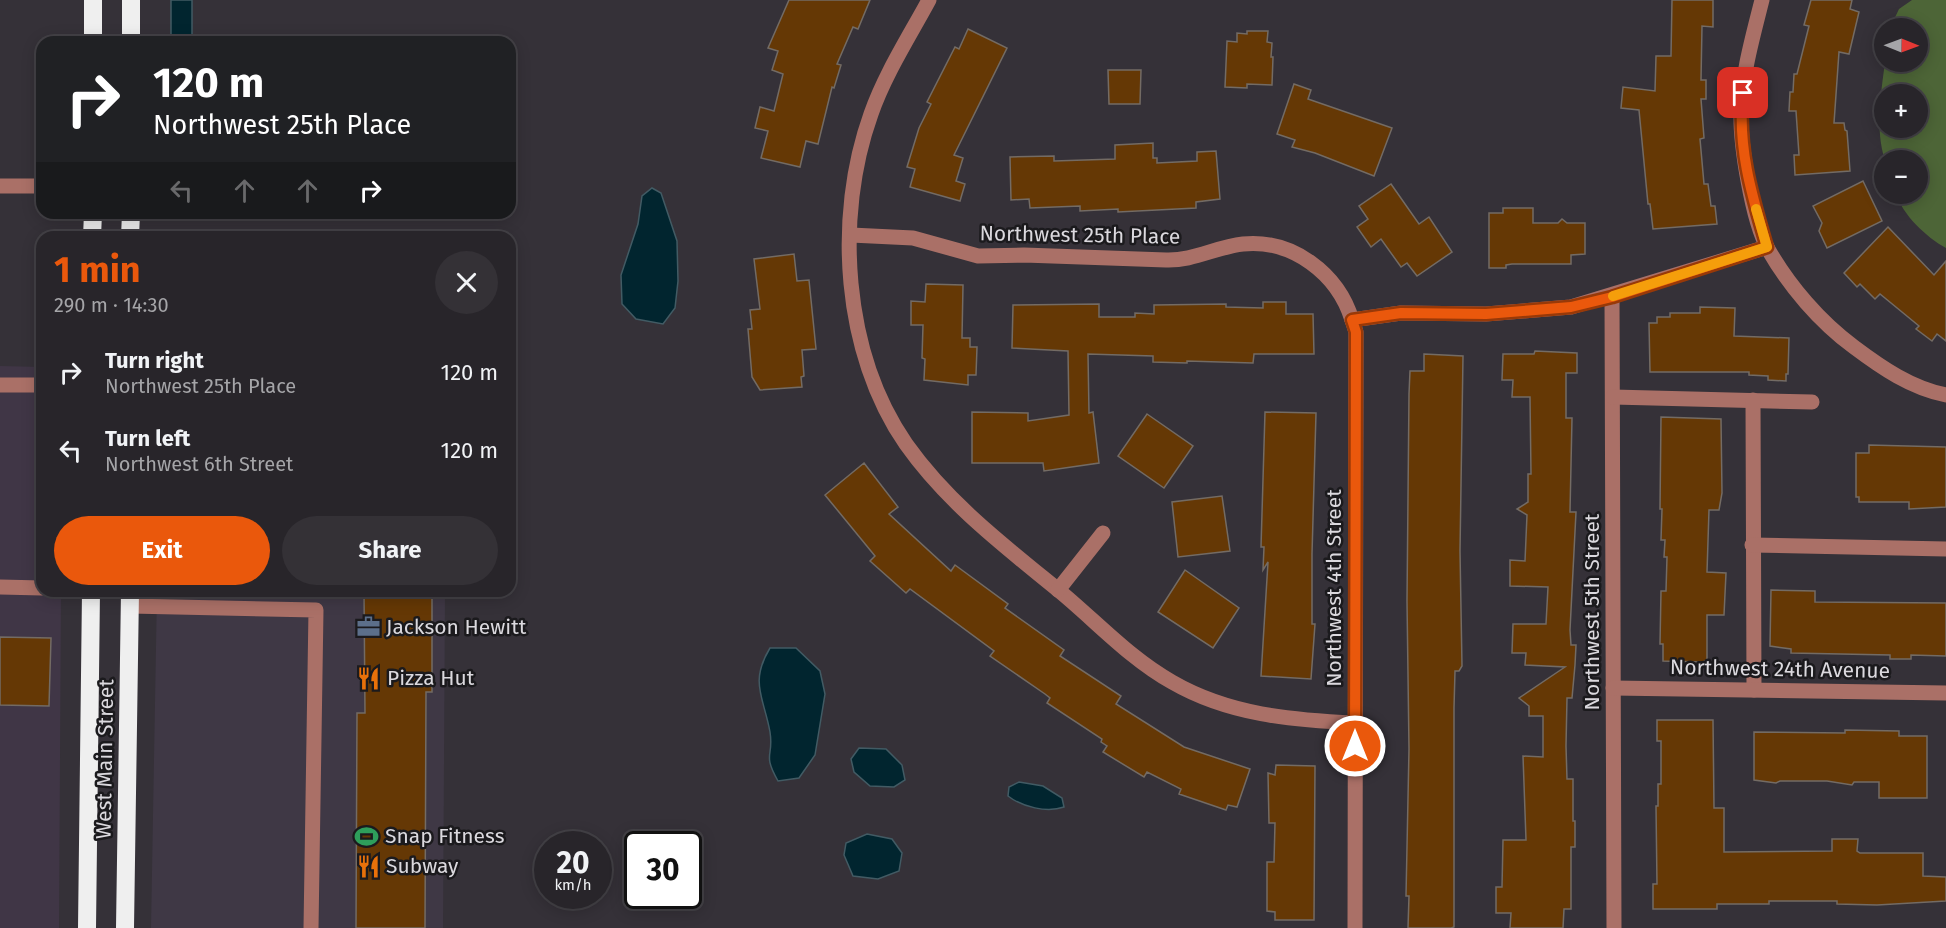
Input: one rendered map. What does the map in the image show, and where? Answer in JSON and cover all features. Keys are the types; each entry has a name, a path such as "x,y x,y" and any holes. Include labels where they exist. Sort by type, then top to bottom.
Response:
{"highway":[{"path":"93,0 93,36"},
{"path":"131,0 131,36"},
{"name":"West Main Street","path":"87,928 91,597"},
{"name":"West Main Street","path":"125,928 130,598"}],"street":[{"path":"929,0 886,79 870,114 859,156 850,235 855,320 871,377 906,443 948,495 997,541 1059,590 1120,645 1171,682 1209,700 1275,718 1355,723"},
{"path":"1762,0 1744,76 1741,111 1742,145 1748,181 1767,247 1811,307 1835,333 1886,371 1946,395"},
{"path":"0,186 36,186"},
{"name":"Northwest 25th Place","path":"850,235 913,238 978,256 1024,255 1166,261 1182,261 1220,248 1263,244 1294,252 1323,273 1347,303 1352,320"},
{"path":"1352,320 1401,313 1534,312 1571,307 1612,297 1767,247"},
{"name":"Northwest 5th Street","path":"1612,297 1614,928"},
{"name":"Northwest 4th Street","path":"1352,320 1356,332 1355,928"},
{"path":"0,385 36,385"},
{"path":"1613,397 1812,402"},
{"path":"1753,400 1752,545 1755,690"},
{"path":"1059,590 1103,533"},
{"path":"1752,545 1946,549"},
{"path":"0,588 36,588"},
{"path":"130,598 316,610 311,928"},
{"name":"Northwest 24th Avenue","path":"1613,688 1946,693"}],"shaded area":[{"path":"0,366 36,367 36,597 61,597 59,928 0,928"},
{"path":"157,597 445,597 443,928 151,928"}],"green space":[{"path":"1912,0 1946,0 1946,248 1916,225 1900,204 1928,204 1928,150 1882,150 1882,148 1880,138 1928,138 1928,84 1882,84 1884,72 1928,72 1928,18 1895,18 1899,9"}],"water":[{"path":"171,0 192,0 192,36 171,36"},
{"path":"652,188 661,193 677,241 678,281 675,308 663,324 636,319 622,304 621,275 638,224 642,196"},
{"path":"770,648 796,648 820,671 825,694 815,755 799,778 778,781 769,760 770,732 759,681 760,671"},
{"path":"859,748 886,749 902,765 905,780 894,787 870,786 854,772 851,759"},
{"path":"1019,782 1043,786 1062,798 1064,807 1043,809 1027,806 1014,800 1008,796 1009,787"},
{"path":"867,834 892,839 902,853 899,871 878,879 853,876 844,855 846,843"}],"building":[{"path":"789,0 870,0 858,29 853,27 837,64 841,65 834,88 832,87 818,144 806,141 800,167 761,158 768,131 755,128 760,107 774,111 783,74 772,70 778,51 768,48"},
{"path":"1672,0 1713,0 1713,27 1702,26 1701,80 1706,80 1706,99 1701,99 1704,138 1700,139 1704,184 1708,184 1711,206 1715,206 1717,224 1653,229 1650,204 1648,204 1639,110 1621,108 1623,87 1655,91 1656,56 1671,56"},
{"path":"1811,0 1852,0 1850,9 1859,12 1849,54 1839,52 1834,123 1844,123 1847,131 1850,171 1795,175 1794,155 1799,155 1796,111 1789,111 1790,92 1793,92 1794,74 1797,74 1809,26 1804,25"},
{"path":"968,29 1007,48 954,155 963,158 956,181 965,184 960,201 910,187 915,169 907,167 919,128 931,104 927,102 955,47 959,49"},
{"path":"1247,31 1268,31 1267,42 1272,43 1272,85 1247,84 1247,88 1225,87 1227,41 1237,42 1237,33 1247,34"},
{"path":"1108,70 1141,70 1140,104 1109,104"},
{"path":"1294,84 1311,90 1308,99 1392,128 1374,176 1315,153 1292,147 1295,140 1277,134"},
{"path":"1153,143 1153,158 1157,158 1157,163 1197,161 1197,152 1216,151 1220,199 1196,202 1196,208 1118,212 1118,209 1080,211 1080,206 1030,208 1029,199 1011,200 1010,157 1054,156 1054,161 1115,159 1115,145"},
{"path":"1863,181 1882,221 1827,248 1819,231 1822,223 1813,206"},
{"path":"1391,184 1419,224 1429,217 1452,252 1417,276 1407,263 1401,267 1381,239 1371,247 1357,227 1368,219 1359,206"},
{"path":"1503,208 1533,208 1533,223 1558,223 1562,219 1567,223 1585,223 1585,254 1571,255 1571,264 1512,264 1506,265 1506,268 1489,268 1489,213 1503,213"},
{"path":"1888,227 1934,275 1946,261 1946,341 1937,334 1932,341 1916,329 1919,326 1880,294 1875,299 1860,284 1857,287 1844,273"},
{"path":"794,254 797,281 809,280 816,349 802,350 804,376 801,377 802,387 760,390 752,377 748,329 752,329 750,310 760,309 754,259"},
{"path":"926,284 963,285 962,338 970,338 970,347 977,347 976,375 968,375 968,385 924,380 923,325 911,325 911,301 925,302"},
{"path":"1263,302 1286,302 1286,314 1313,314 1314,354 1254,354 1253,363 1187,361 1187,363 1153,362 1153,356 1088,354 1089,413 1093,412 1099,463 1044,471 1043,463 972,463 972,412 1028,413 1028,421 1069,415 1068,351 1012,348 1013,305 1099,304 1099,317 1135,317 1135,313 1154,314 1154,305 1226,304 1226,307 1263,308"},
{"path":"1700,307 1735,308 1734,336 1789,338 1786,381 1768,380 1768,376 1749,375 1749,372 1650,372 1649,323 1657,323 1657,317 1670,317 1670,313 1700,313"},
{"path":"1535,351 1577,353 1577,373 1566,373 1566,418 1572,418 1570,512 1576,512 1570,630 1571,645 1576,645 1572,698 1567,698 1566,746 1567,779 1573,779 1575,847 1571,847 1571,909 1564,909 1563,928 1510,928 1511,913 1496,913 1496,887 1502,887 1503,840 1526,840 1523,756 1543,757 1543,716 1529,716 1529,706 1519,698 1565,667 1525,665 1526,653 1512,653 1513,624 1546,624 1548,587 1510,586 1510,560 1525,561 1527,515 1517,509 1528,502 1528,474 1531,474 1530,397 1512,397 1513,380 1502,380 1503,354 1534,354"},
{"path":"1424,354 1463,356 1460,551 1462,666 1459,671 1455,671 1454,927 1451,928 1408,928 1409,896 1406,896 1409,749 1407,601 1409,394 1410,371 1424,371"},
{"path":"1265,412 1316,413 1312,554 1312,624 1315,624 1311,679 1261,676 1268,562 1263,570 1264,547 1261,547"},
{"path":"1147,414 1193,446 1164,488 1118,456"},
{"path":"1661,417 1721,419 1722,493 1719,510 1709,510 1707,572 1726,573 1724,615 1707,615 1707,660 1703,662 1663,661 1663,644 1660,644 1661,591 1666,591 1667,557 1664,557 1665,540 1661,540"},
{"path":"1869,445 1946,447 1946,507 1909,509 1909,502 1859,502 1859,497 1856,497 1856,453 1869,453"},
{"path":"864,463 898,507 889,514 951,571 955,565 1008,604 1005,608 1064,650 1060,656 1121,696 1116,704 1184,747 1250,769 1237,807 1228,805 1226,810 1179,794 1181,789 1147,772 1144,777 1103,752 1107,746 1101,742 1102,739 1047,703 1050,698 990,656 994,651 910,589 906,593 870,561 875,556 825,495"},
{"path":"1222,496 1230,551 1178,557 1172,502"},
{"path":"1185,570 1239,608 1213,648 1158,612"},
{"path":"1771,590 1815,591 1815,602 1946,603 1946,656 1911,655 1911,659 1890,659 1890,655 1791,653 1791,649 1770,646"},
{"path":"364,597 432,597 432,692 426,692 425,928 356,928 357,713 365,713"},
{"path":"0,637 51,638 49,706 0,705"},
{"path":"1657,720 1713,720 1714,808 1724,808 1724,852 1832,851 1832,839 1858,839 1857,851 1860,853 1923,853 1923,876 1946,877 1946,901 1877,905 1837,904 1837,901 1769,901 1769,904 1717,904 1717,909 1653,909 1653,884 1657,884 1656,806 1658,806 1658,784 1661,784 1661,741 1657,741"},
{"path":"1845,730 1899,731 1899,736 1927,736 1927,798 1879,798 1879,782 1854,782 1852,785 1827,781 1780,781 1776,783 1754,780 1754,732 1845,733"},
{"path":"1276,765 1315,766 1314,920 1275,920 1275,912 1267,911 1267,862 1274,862 1275,823 1269,823 1268,773 1275,775"}],"slow traffic":[{"path":"1613,296 1767,247 1756,209"}],"place":[{"name":"Jackson Hewitt","path":"368,627"},
{"name":"Pizza Hut","path":"369,678"},
{"name":"Snap Fitness","path":"367,836"},
{"name":"Subway","path":"368,866"}],"route":[{"path":"1355,746 1356,332 1352,320 1401,313 1486,314 1534,312 1571,307 1612,297 1767,247 1748,181 1742,145 1743,93"}]}
